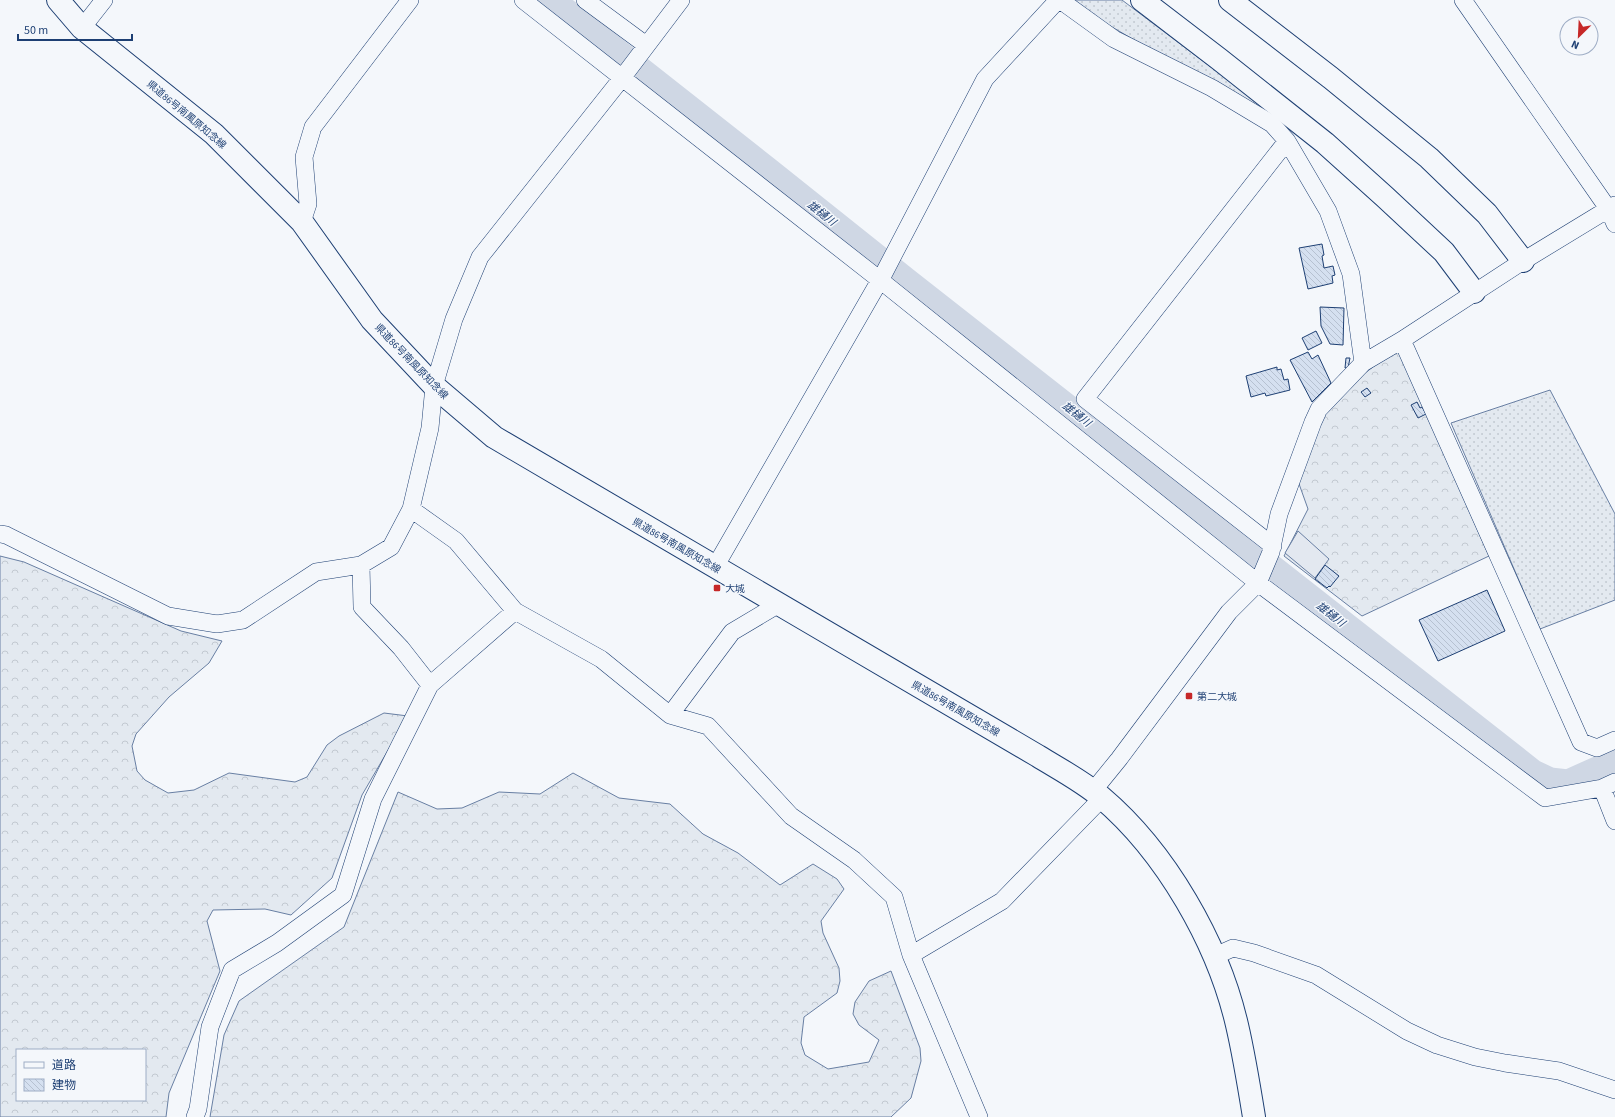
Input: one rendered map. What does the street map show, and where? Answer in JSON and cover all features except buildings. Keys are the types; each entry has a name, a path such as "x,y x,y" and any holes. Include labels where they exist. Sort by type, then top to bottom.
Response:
{"main road":[{"name":"県道86号南風原知念線","path":"58,0 82,28 214,134 302,222 372,320 434,386 494,437 1038,756 1098,794 1138,835 1167,870 1196,919 1215,956 1237,1024 1254,1117"},
{"path":"1142,0 1325,143 1444,252 1474,292"},
{"path":"1230,0 1331,78 1429,158 1487,214 1523,261"}],"street":[{"path":"82,28 104,0"},
{"path":"302,222 308,204 304,157 313,127 410,0"},
{"path":"523,0 622,78 885,271 1260,579 1545,798 1608,785 1615,821"},
{"path":"585,0 646,45"},
{"path":"0,534 6,535 168,616 217,624 243,620 316,572 361,565 391,547 411,509 430,428 434,386 454,319 480,257 622,78 681,0"},
{"path":"715,567 885,271 985,79 1059,0 1114,39 1212,88 1272,124 1287,141 1328,211 1350,274 1363,363"},
{"path":"911,955 1002,901 1098,794 1124,753 1229,612 1260,579 1272,549 1279,514 1319,409 1363,363 1402,340 1523,261 1613,213 1463,0"},
{"path":"1272,549 1085,399 1287,141"},
{"path":"1402,340 1581,742 1597,748 1615,740"},
{"path":"411,509 456,541 515,611 601,659 670,715 708,726 791,816 854,860 894,897 911,955 979,1117"},
{"path":"361,565 362,607 401,648 430,685"},
{"path":"670,715 732,632 779,604"},
{"path":"195,1117 198,1109 210,1027 232,970 278,943 343,894 373,799 430,685 515,611"},
{"path":"1215,956 1233,948 1261,956 1316,975 1407,1031 1437,1045 1483,1059 1559,1071 1615,1090"}],"green space":[{"path":"1074,0 1122,0 1273,114 1141,44 1078,7"},
{"path":"1399,351 1489,556 1362,616 1284,556 1308,509 1298,481 1324,412 1348,386 1386,357"},
{"path":"1550,390 1615,514 1615,600 1540,629 1451,423"},
{"path":"0,556 24,562 181,631 222,641 209,663 169,697 136,734 132,746 137,771 145,780 168,793 194,790 229,773 295,782 307,777 327,745 339,736 384,713 408,716 362,795 332,878 291,915 265,909 213,910 207,921 220,971 169,1093 166,1117 0,1117"},
{"path":"573,773 619,798 670,804 703,834 738,853 780,885 813,864 837,879 844,889 821,921 823,933 839,968 840,981 837,993 804,1017 801,1043 805,1055 828,1069 869,1062 879,1040 859,1025 853,1014 855,1002 869,981 891,971 920,1048 921,1061 911,1098 891,1117 210,1117 224,1035 239,1001 344,927 398,792 437,809 462,808 499,792 540,794"}],"shaded area":[{"path":"1298,531 1329,559 1315,578 1285,553"}],"waterway":[{"name":"雄樋川","path":"551,0 906,281 1533,773 1550,781 1568,783 1615,762"}],"place":[{"name":"大城","path":"717,588"},
{"name":"第二大城","path":"1189,696"}]}
